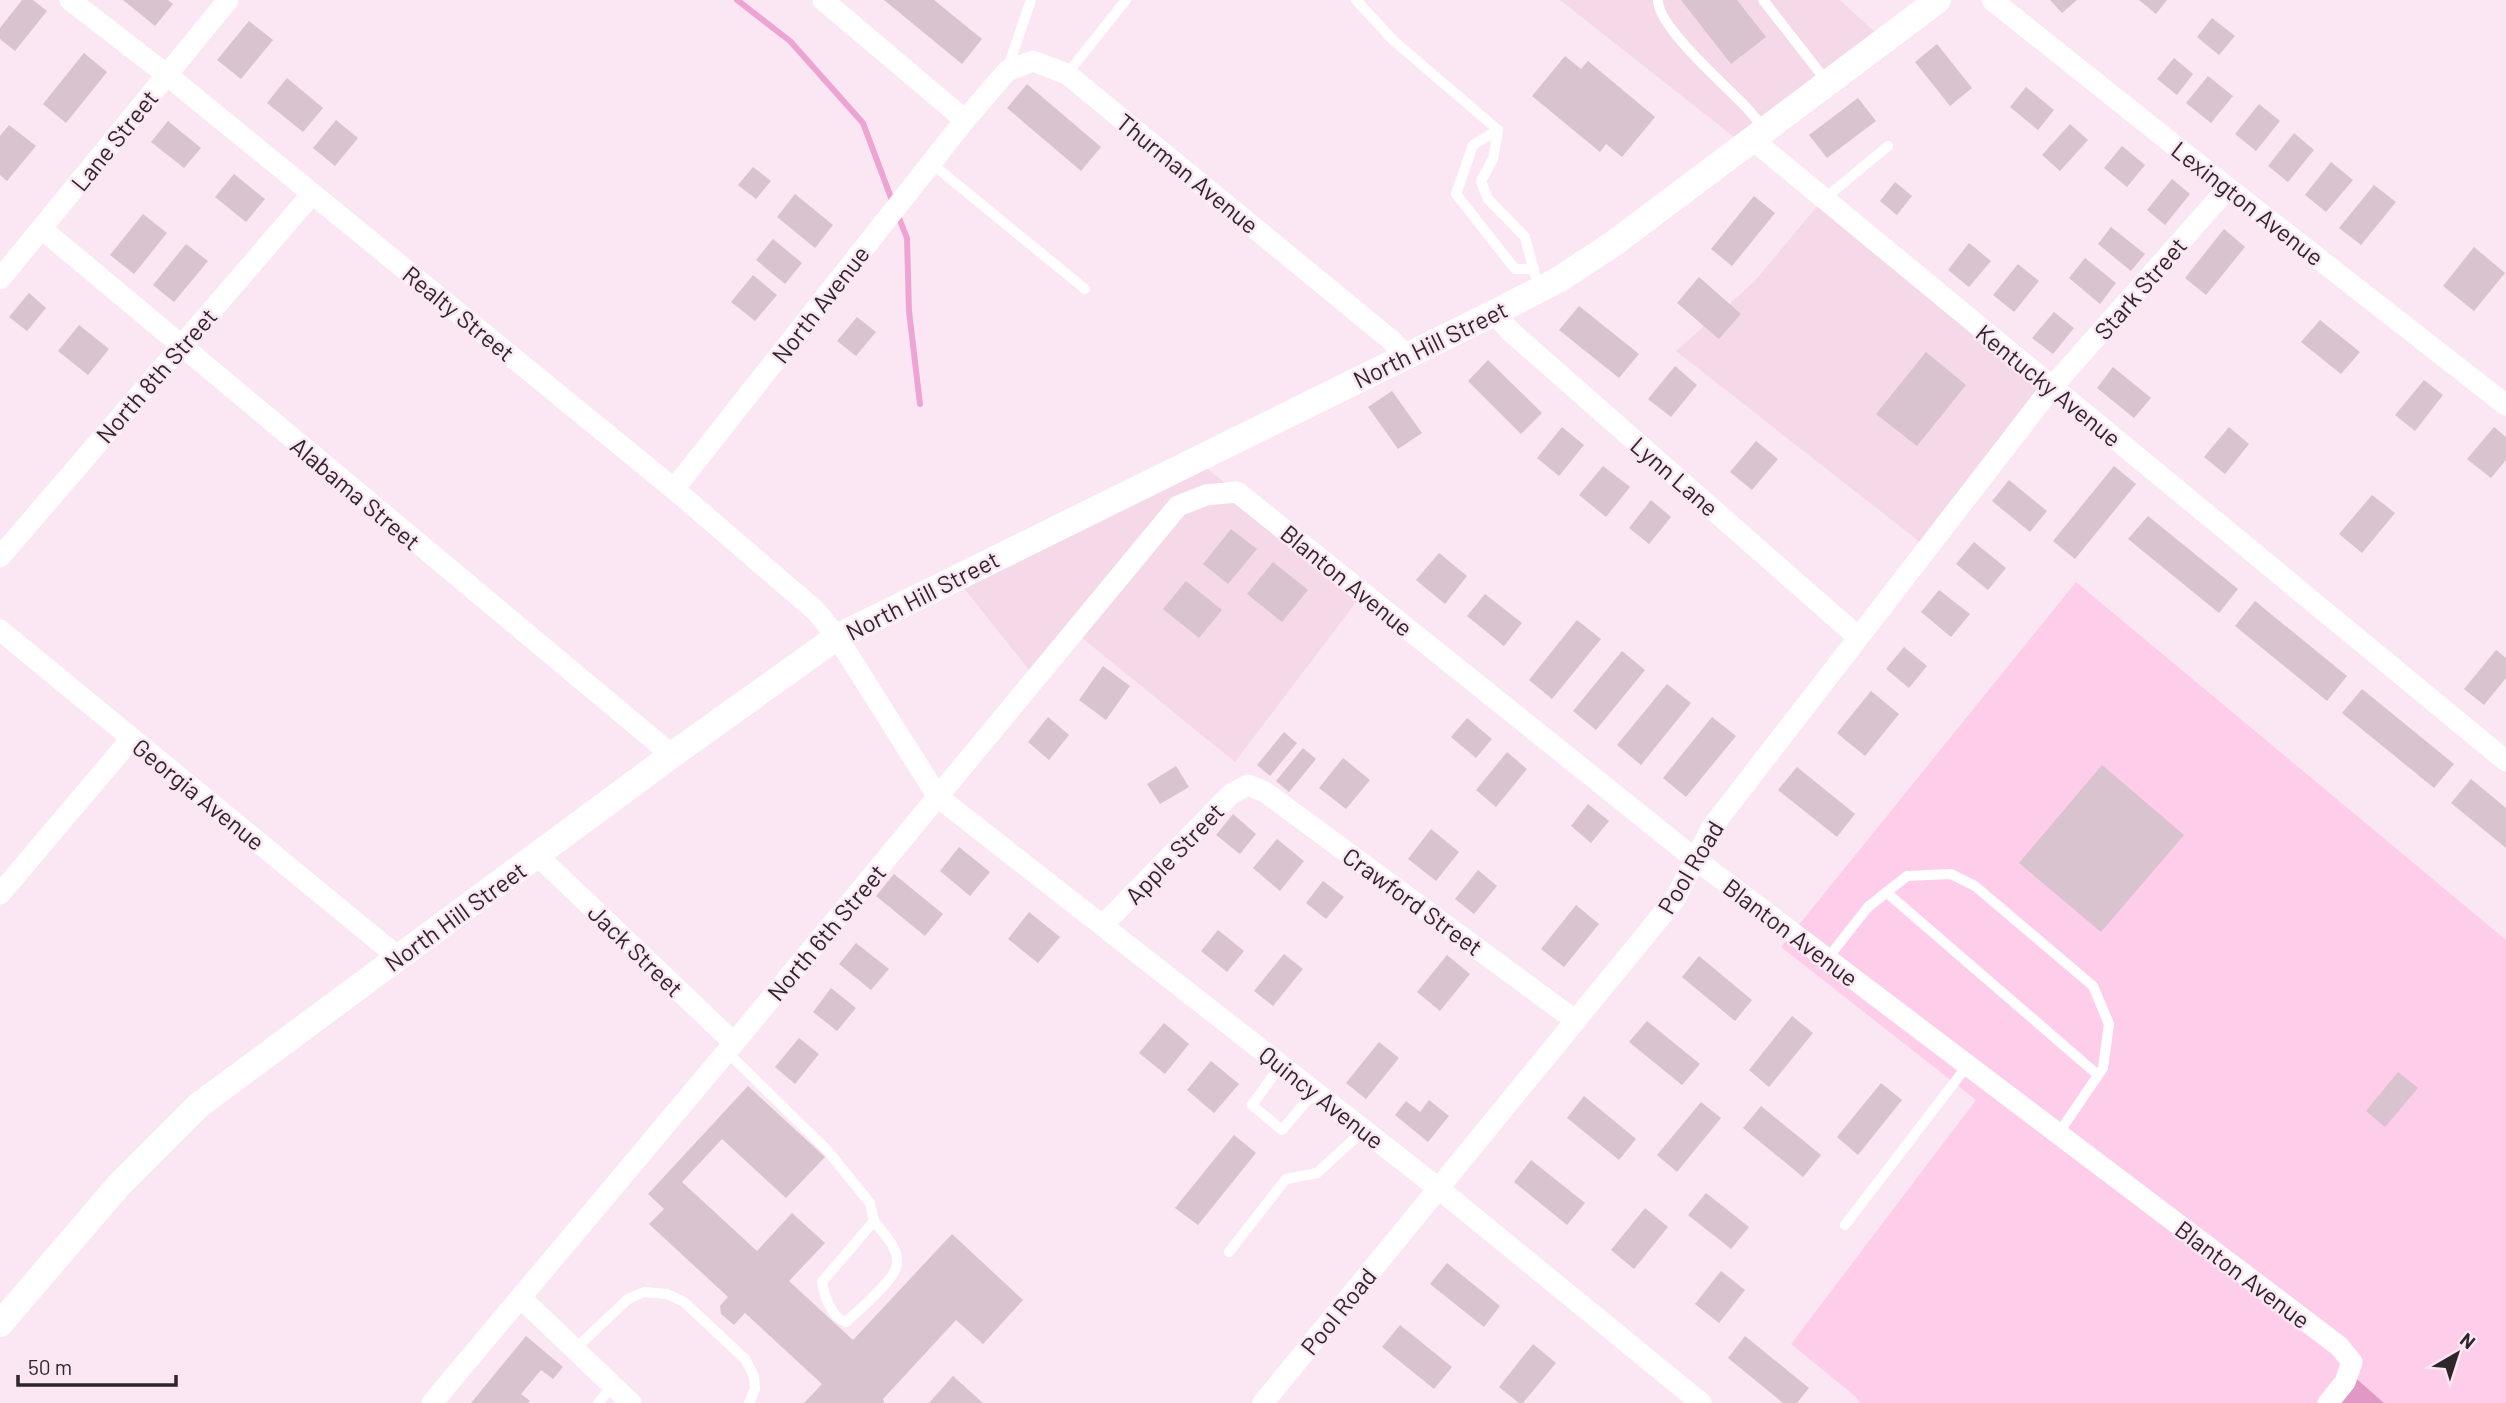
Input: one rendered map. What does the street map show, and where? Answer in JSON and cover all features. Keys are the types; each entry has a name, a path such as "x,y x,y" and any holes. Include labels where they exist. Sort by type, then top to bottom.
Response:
{"street":[{"name":"Realty Street","path":"70,0 167,75 674,489 816,611 837,637 939,797"},
{"name":"Lane Street","path":"0,279 228,0"},
{"path":"823,0 965,120 1007,71"},
{"name":"North Hill Street","path":"0,1324 119,1185 199,1105 672,755 837,637 1494,313 1536,279 1614,244 1938,0"},
{"name":"Lexington Avenue","path":"1992,0 2506,405"},
{"name":"Thurman Avenue","path":"1007,71 1033,61 1067,74 1391,340 1405,355"},
{"name":"North Avenue","path":"674,489 965,120"},
{"name":"Kentucky Avenue","path":"1759,135 1824,199 2506,761"},
{"name":"Stark Street","path":"2052,387 2228,188"},
{"name":"North 8th Street","path":"0,557 312,194"},
{"name":"Alabama Street","path":"42,229 672,755"},
{"name":"Lynn Lane","path":"1494,313 1520,340 1858,637"},
{"name":"Pool Road","path":"1263,1403 1675,899 1712,827 2052,387"},
{"name":"North 6th Street","path":"432,1403 731,1048 1178,506 1206,495 1237,492"},
{"name":"Blanton Avenue","path":"1237,492 1695,859 2339,1346 2351,1362 2345,1382 2328,1403"},
{"name":"Georgia Avenue","path":"0,629 398,957"},
{"path":"0,894 131,738"},
{"name":"Apple Street","path":"1103,925 1231,794 1248,785"},
{"name":"Crawford Street","path":"1248,785 1265,792 1576,1021"},
{"name":"Quincy Avenue","path":"939,797 1438,1188 1701,1403"},
{"name":"Jack Street","path":"538,856 731,1048"},
{"path":"522,1298 631,1403"}],"lane":[{"path":"1007,71 1031,0"},
{"path":"1067,74 1126,0"},
{"path":"1356,0 1394,41 1498,130"},
{"path":"1658,0 1661,15 1706,68 1745,106 1759,135"},
{"path":"1763,0 1828,83"},
{"path":"1498,130 1493,159 1481,180 1488,199 1525,237 1536,279"},
{"path":"1498,130 1473,145 1456,194 1515,269 1536,279"},
{"path":"1824,199 1888,146"},
{"path":"931,163 1085,289"},
{"path":"1827,959 1868,907 1907,876 1951,874 1975,886 2093,986 2109,1024 2103,1068 2058,1134"},
{"path":"1886,892 2098,1075"},
{"path":"731,1048 827,1149 870,1203 874,1221 892,1244 898,1264 894,1274 846,1322 840,1320 824,1294 822,1282 874,1221"},
{"path":"1281,1065 1252,1105 1283,1130 1315,1091"},
{"path":"1845,1225 1968,1066"},
{"path":"1229,1252 1286,1179 1317,1173 1364,1130"},
{"path":"575,1349 628,1299 643,1292 667,1294 684,1302 745,1359 754,1376 755,1389 749,1403"},
{"path":"598,1403 613,1386"}],"shaded area":[{"path":"1560,0 1840,0 1890,46 1753,152"},
{"path":"1819,204 2056,390 1930,550 1676,351 1754,282"},
{"path":"1205,467 1363,593 1235,762 1076,633 1037,680 959,582"},
{"path":"2076,582 2506,940 2506,1403 2384,1403 2350,1373 2326,1403 1860,1403 1791,1344 1976,1100 1781,947"},
{"path":"2350,1373 2384,1403 2326,1403"}],"building":[{"path":"22,0 33,0 47,11 15,51 0,39 0,28"},
{"path":"123,0 168,0 173,4 155,26"},
{"path":"884,0 934,0 982,39 962,64"},
{"path":"1681,0 1737,0 1766,37 1731,64"},
{"path":"2050,0 2077,0 2062,13"},
{"path":"2139,0 2167,0 2156,14"},
{"path":"2212,18 2235,36 2219,55 2197,37"},
{"path":"249,21 273,40 241,79 217,60"},
{"path":"1937,44 1972,88 1950,106 1915,62"},
{"path":"84,53 107,72 66,123 43,104"},
{"path":"1565,56 1581,69 1588,61 1655,117 1622,157 1606,144 1600,152 1532,96"},
{"path":"2174,58 2193,74 2177,95 2157,79"},
{"path":"2208,76 2233,96 2211,123 2186,103"},
{"path":"287,78 323,108 303,132 267,103"},
{"path":"1027,84 1101,147 1081,171 1007,108"},
{"path":"2026,87 2054,110 2038,130 2010,107"},
{"path":"1858,98 1876,121 1827,158 1809,135"},
{"path":"2259,104 2280,121 2256,151 2235,134"},
{"path":"336,120 358,138 335,166 313,148"},
{"path":"168,121 201,148 184,168 151,142"},
{"path":"2070,124 2088,140 2060,171 2042,155"},
{"path":"9,125 36,146 7,181 0,175 0,136"},
{"path":"2294,133 2314,150 2288,182 2268,166"},
{"path":"2122,146 2145,165 2127,187 2104,168"},
{"path":"2331,162 2353,180 2326,212 2305,195"},
{"path":"753,167 771,181 756,199 738,185"},
{"path":"234,174 265,199 246,222 215,197"},
{"path":"2172,179 2190,194 2165,225 2147,210"},
{"path":"1895,182 1912,196 1897,215 1880,201"},
{"path":"2374,185 2396,202 2361,245 2339,228"},
{"path":"795,194 833,225 815,248 777,217"},
{"path":"1754,196 1775,213 1732,266 1711,249"},
{"path":"143,214 167,233 134,274 110,255"},
{"path":"2111,227 2145,254 2131,271 2098,244"},
{"path":"2224,229 2245,247 2206,295 2185,278"},
{"path":"773,239 802,263 785,284 756,260"},
{"path":"1969,243 1991,261 1969,287 1948,270"},
{"path":"186,244 208,261 174,302 153,285"},
{"path":"2474,247 2505,273 2474,311 2443,286"},
{"path":"2085,258 2116,283 2100,304 2069,278"},
{"path":"2018,264 2039,281 2014,312 1993,295"},
{"path":"753,275 777,295 755,321 731,302"},
{"path":"1699,277 1741,314 1719,339 1677,303"},
{"path":"29,293 46,308 27,331 9,317"},
{"path":"1579,306 1639,354 1619,378 1559,330"},
{"path":"2054,312 2074,328 2053,354 2032,338"},
{"path":"857,317 876,332 856,356 837,341"},
{"path":"2320,320 2360,352 2341,374 2301,342"},
{"path":"79,325 109,349 88,375 58,351"},
{"path":"1926,352 1966,385 1917,446 1876,414"},
{"path":"1488,360 1542,413 1521,434 1468,381"},
{"path":"1675,366 1697,385 1671,417 1648,399"},
{"path":"2113,367 2151,398 2134,418 2097,388"},
{"path":"2424,380 2443,395 2415,431 2395,415"},
{"path":"1392,391 1422,433 1398,449 1368,407"},
{"path":"1562,427 1584,445 1559,476 1537,458"},
{"path":"2229,427 2249,444 2225,474 2204,457"},
{"path":"2494,427 2506,437 2506,460 2491,478 2467,459"},
{"path":"1756,441 1778,459 1752,490 1730,472"},
{"path":"1603,466 1630,487 1606,517 1579,495"},
{"path":"2114,466 2136,484 2075,559 2053,541"},
{"path":"2009,480 2047,511 2030,532 1992,501"},
{"path":"2372,495 2395,513 2362,553 2339,534"},
{"path":"1651,500 1671,517 1649,544 1629,528"},
{"path":"2148,516 2238,589 2219,613 2128,539"},
{"path":"1231,529 1257,549 1228,584 1203,564"},
{"path":"1974,542 2006,568 1988,590 1956,564"},
{"path":"1439,553 1467,576 1445,604 1416,580"},
{"path":"1273,562 1308,590 1282,622 1247,594"},
{"path":"1186,581 1222,610 1199,638 1163,609"},
{"path":"1939,590 1970,614 1951,637 1921,612"},
{"path":"1485,594 1522,623 1504,646 1467,616"},
{"path":"2255,601 2347,676 2327,701 2235,626"},
{"path":"1577,620 1601,639 1552,699 1529,680"},
{"path":"1904,647 1927,666 1909,688 1886,669"},
{"path":"2496,650 2506,658 2506,678 2484,705 2464,689"},
{"path":"1622,651 1645,670 1596,730 1573,711"},
{"path":"1103,666 1130,686 1106,720 1079,700"},
{"path":"1667,684 1691,703 1641,765 1617,745"},
{"path":"2362,689 2454,764 2434,788 2342,713"},
{"path":"1871,691 1899,714 1865,756 1837,733"},
{"path":"1048,717 1069,735 1049,760 1028,742"},
{"path":"1712,717 1736,736 1686,797 1663,778"},
{"path":"1467,718 1492,739 1476,758 1451,737"},
{"path":"1284,732 1297,743 1270,776 1257,765"},
{"path":"1303,748 1316,759 1289,792 1276,781"},
{"path":"1507,752 1527,769 1496,807 1476,790"},
{"path":"1343,758 1370,780 1346,809 1319,788"},
{"path":"2102,765 2184,835 2101,932 2019,863"},
{"path":"1176,766 1189,787 1160,804 1147,784"},
{"path":"1797,767 1855,814 1837,837 1778,790"},
{"path":"2471,779 2506,808 2506,848 2451,803"},
{"path":"1588,804 1609,821 1591,843 1571,826"},
{"path":"1233,814 1256,834 1240,854 1216,835"},
{"path":"1431,829 1459,852 1436,881 1408,859"},
{"path":"1277,839 1304,861 1280,891 1253,868"},
{"path":"959,847 990,872 970,896 940,871"},
{"path":"1478,870 1497,886 1474,914 1455,899"},
{"path":"894,874 943,914 925,936 876,896"},
{"path":"1323,881 1344,897 1326,919 1306,903"},
{"path":"1576,905 1599,924 1564,967 1541,949"},
{"path":"1029,912 1060,937 1038,963 1008,939"},
{"path":"1218,930 1244,951 1227,972 1201,951"},
{"path":"856,943 889,969 871,990 839,964"},
{"path":"1284,954 1303,969 1273,1006 1254,991"},
{"path":"1447,955 1470,974 1440,1011 1417,992"},
{"path":"1699,956 1752,1000 1735,1021 1682,977"},
{"path":"831,988 856,1008 837,1031 813,1012"},
{"path":"1792,1016 1813,1033 1769,1087 1749,1070"},
{"path":"1647,1021 1700,1064 1682,1085 1629,1042"},
{"path":"1164,1023 1189,1044 1165,1074 1139,1053"},
{"path":"799,1038 819,1054 795,1084 775,1067"},
{"path":"1379,1042 1399,1058 1366,1099 1346,1083"},
{"path":"1211,1061 1239,1084 1214,1113 1187,1090"},
{"path":"2398,1072 2418,1088 2385,1127 2366,1111"},
{"path":"1881,1083 1902,1100 1858,1155 1837,1137"},
{"path":"748,1086 825,1157 786,1198 722,1139 682,1182 757,1251 792,1213 825,1243 789,1281 853,1340 952,1234 1023,1300 983,1344 956,1320 883,1399 884,1403 804,1403 822,1384 745,1313 734,1325 721,1314 720,1306 728,1297 649,1224 664,1209 648,1194"},
{"path":"1584,1096 1636,1139 1619,1160 1567,1118"},
{"path":"1429,1100 1449,1116 1428,1142 1395,1115 1406,1101 1420,1112"},
{"path":"1701,1102 1721,1118 1677,1172 1657,1155"},
{"path":"1761,1106 1821,1155 1803,1177 1743,1128"},
{"path":"1234,1135 1256,1153 1198,1225 1175,1208"},
{"path":"1531,1160 1585,1203 1567,1225 1514,1182"},
{"path":"1706,1193 1749,1227 1731,1249 1688,1215"},
{"path":"1645,1208 1668,1227 1634,1269 1611,1250"},
{"path":"1447,1263 1500,1306 1484,1327 1430,1284"},
{"path":"1721,1271 1745,1290 1719,1323 1695,1304"},
{"path":"1400,1325 1452,1367 1434,1389 1382,1347"},
{"path":"526,1336 563,1367 553,1379 541,1370 521,1394 530,1401 528,1403 471,1403"},
{"path":"1745,1336 1809,1388 1797,1403 1783,1403 1728,1358"},
{"path":"1533,1344 1556,1363 1523,1403 1519,1403 1499,1387"},
{"path":"953,1376 983,1403 929,1403"}],"waterway":[{"path":"737,0 790,41 863,123 893,203"},
{"path":"897,213 907,238 909,311 920,404"}]}
